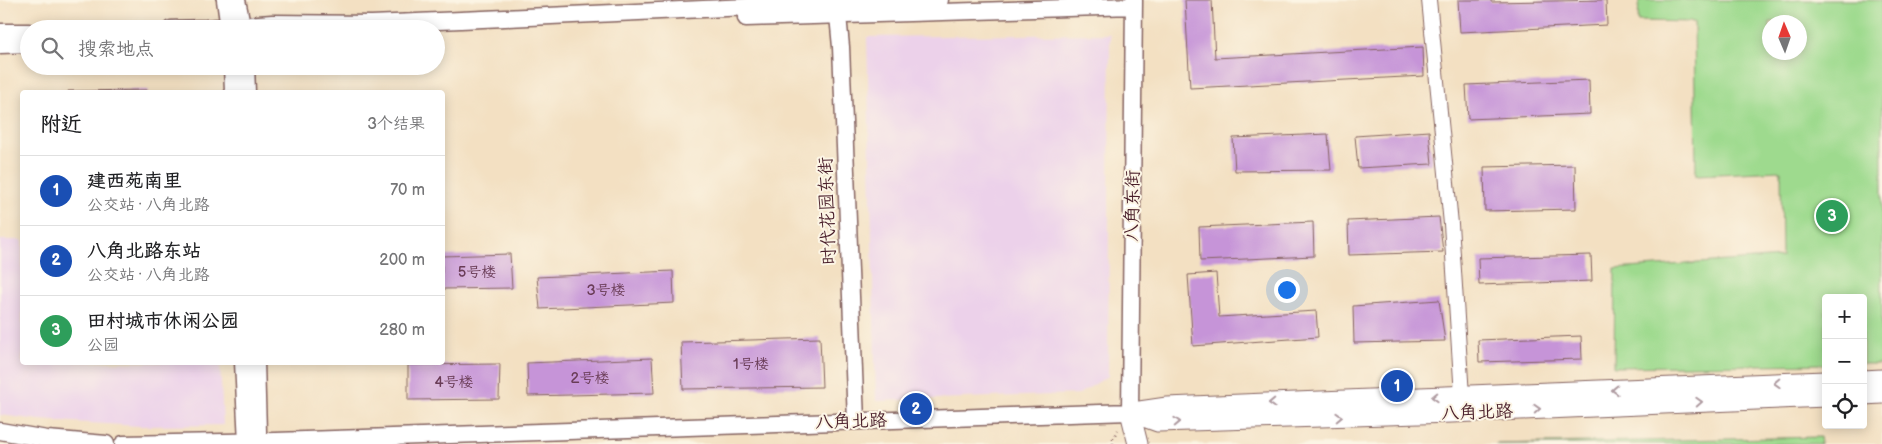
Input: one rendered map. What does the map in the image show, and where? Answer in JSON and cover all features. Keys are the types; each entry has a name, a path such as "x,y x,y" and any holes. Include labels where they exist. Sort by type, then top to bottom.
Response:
{"main road":[{"path":"1867,380 1882,379"},
{"name":"八角北路","path":"1130,412 1167,408 1822,381"},
{"path":"1867,395 1882,394"},
{"name":"八角北路","path":"1130,412 1158,422 1452,413 1822,397"},
{"name":"八角东街","path":"1128,444 1130,412"},
{"name":"八角东街","path":"1130,412 1138,444"}],"street":[{"path":"225,0 233,20"},
{"path":"237,20 238,0"},
{"path":"445,28 940,0"},
{"path":"1429,0 1451,224 1462,396"},
{"path":"445,21 837,6 1134,3"},
{"name":"八角东街","path":"1130,412 1134,3"},
{"name":"时代花园东街","path":"837,6 841,57 856,421"},
{"path":"0,32 20,32"},
{"path":"0,45 20,44"},
{"path":"232,75 233,90"},
{"path":"246,75 247,90"},
{"path":"243,365 253,441"},
{"path":"253,441 256,365"},
{"name":"八角北路","path":"123,444 1130,412"},
{"path":"0,431 56,440 106,444"}],"shaded area":[{"path":"1110,34 1108,376 1079,394 876,401 867,37"},
{"path":"0,240 20,240 20,365 220,365 223,425 140,426 40,420 0,415"}],"green space":[{"path":"1639,0 1882,0 1882,364 1867,364 1867,294 1822,294 1822,364 1614,367 1615,269 1782,257 1781,171 1696,175 1694,22 1638,21"},
{"path":"1820,437 1821,444 1495,444"}],"building":[{"path":"1185,0 1212,0 1215,58 1423,47 1424,76 1190,88"},
{"path":"1458,0 1491,0 1491,2 1606,0 1607,25 1460,32"},
{"path":"1589,80 1590,114 1468,119 1466,85"},
{"path":"1429,131 1432,164 1358,168 1355,136"},
{"path":"1328,134 1331,170 1235,171 1233,138"},
{"path":"1575,165 1576,209 1485,211 1484,167"},
{"path":"1439,217 1443,252 1349,255 1348,221"},
{"path":"1313,222 1314,256 1200,261 1199,227"},
{"path":"510,254 512,288 445,289 445,256"},
{"path":"1591,255 1592,281 1479,285 1478,258"},
{"path":"673,271 674,303 540,309 537,277"},
{"path":"1216,273 1219,317 1316,311 1318,337 1193,346 1188,275"},
{"path":"1439,300 1445,341 1354,343 1353,306"},
{"path":"1581,336 1582,359 1479,362 1478,340"},
{"path":"820,338 822,387 683,389 681,342"},
{"path":"652,358 654,393 528,396 527,363"},
{"path":"500,364 499,399 408,400 408,365"}],"place":[{"name":"田村城市休闲公园","path":"1832,216"},
{"name":"建西苑南里","path":"1397,386"},
{"name":"八角北路东站","path":"916,409"}]}
